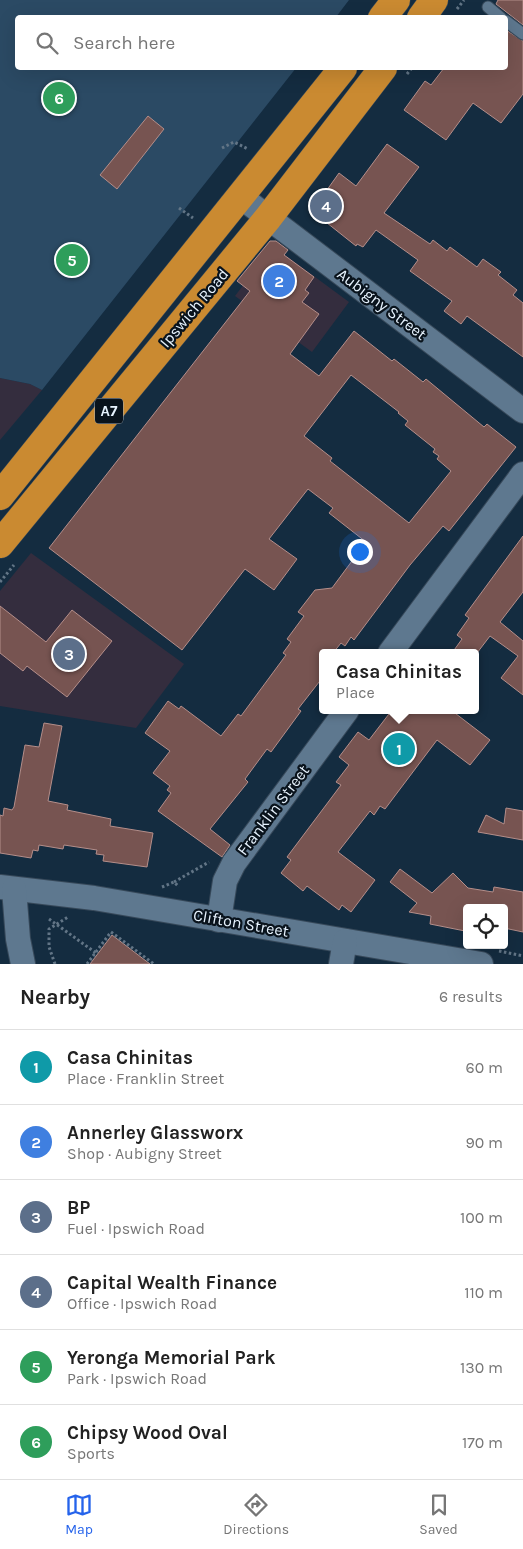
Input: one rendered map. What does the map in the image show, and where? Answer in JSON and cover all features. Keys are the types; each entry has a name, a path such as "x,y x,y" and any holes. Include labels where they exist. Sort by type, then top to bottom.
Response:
{"highway":[{"path":"384,15 396,0"},
{"path":"423,15 434,0"},
{"name":"A7","path":"0,496 139,320 341,70"},
{"name":"Ipswich Road","path":"0,544 268,218 381,70"}],"street":[{"name":"Aubigny Street","path":"241,196 523,411"},
{"path":"393,649 523,474"},
{"name":"Franklin Street","path":"218,920 225,881 234,863 344,714"},
{"path":"7,888 23,964"},
{"name":"Clifton Street","path":"7,888 94,898 481,964"},
{"path":"341,964 345,941"}],"lane":[{"path":"488,7 497,15"},
{"path":"508,23 523,34"}],"path":[{"path":"222,148 234,142 249,150"},
{"path":"179,208 193,218"},
{"path":"49,919 96,953"},
{"path":"55,964 49,946 49,929 57,924"},
{"path":"87,964 111,932 154,964"}],"shaded area":[{"path":"0,0 349,0 338,15 15,15 15,70 294,70 42,390 30,384 0,378"},
{"path":"273,246 349,302 312,352 235,296"},
{"path":"0,378 30,384 42,390 0,440"},
{"path":"31,553 184,664 136,728 0,706 0,591"}],"building":[{"path":"498,0 523,0 523,25 496,4"},
{"path":"508,31 523,41 523,94 501,123 473,103 446,140 404,110 425,81 431,85 442,70 508,70"},
{"path":"148,116 164,129 117,189 100,175"},
{"path":"387,144 419,167 384,213 430,244 433,240 447,251 450,247 477,267 483,259 501,272 498,275 517,290 513,295 523,303 523,357 467,316 461,324 444,311 452,301 410,271 418,260 376,230 363,247 357,244 356,246 312,211 339,173 356,186"},
{"path":"270,241 276,241 288,250 284,255 314,277 305,290 309,293 302,302 319,314 290,354 319,376 354,331 392,361 394,359 423,382 426,379 484,427 487,424 516,447 449,531 443,526 410,565 354,640 351,637 345,646 341,643 336,649 319,649 319,682 298,709 301,711 271,752 267,749 245,779 248,782 210,829 230,845 222,857 158,811 171,793 167,790 170,786 153,773 170,751 145,733 168,701 179,709 181,706 221,736 238,714 241,716 286,655 283,653 291,642 287,639 304,616 298,612 315,590 332,588 366,542 329,513 333,508 308,489 269,539 297,559 274,590 245,569 182,650 49,548 250,291 237,281","holes":["351,375 408,421 405,425 435,449 433,452 439,456 437,459 451,471 409,523 330,461 332,458 304,436"]},
{"path":"523,536 523,592 500,622 523,641 523,695 501,678 518,656 490,636 479,650 455,649 462,639 457,635 469,618 465,615"},
{"path":"0,606 46,642 72,610 112,641 67,697 27,666 23,671 0,653"},
{"path":"389,714 456,714 490,740 470,765 437,740 385,809 380,806 374,815 370,811 338,852 375,880 351,912 342,905 339,910 307,886 303,891 281,873 291,860 287,857 341,785 336,782 349,765 339,757 358,732 369,740"},
{"path":"44,723 62,726 48,801 68,805 67,810 111,819 110,826 153,833 147,867 103,861 104,855 96,854 97,850 64,845 63,849 39,845 38,851 33,850 31,858 0,853 0,815 3,816 4,808 12,810 14,807 25,745 39,747"},
{"path":"506,808 523,811 523,840 478,832 486,815 504,824"},
{"path":"400,869 432,893 453,873 468,888 493,892 494,887 523,892 523,932 508,929 508,904 463,904 463,931 430,924 431,916 409,912 417,903 390,882"},
{"path":"112,935 150,964 90,964"}],"place":[{"name":"Chipsy Wood Oval","path":"59,98"},
{"name":"Capital Wealth Finance","path":"326,206"},
{"name":"Yeronga Memorial Park","path":"72,260"},
{"name":"Annerley Glassworx","path":"279,281"},
{"name":"BP","path":"69,654"},
{"name":"Casa Chinitas","path":"399,749"}]}
